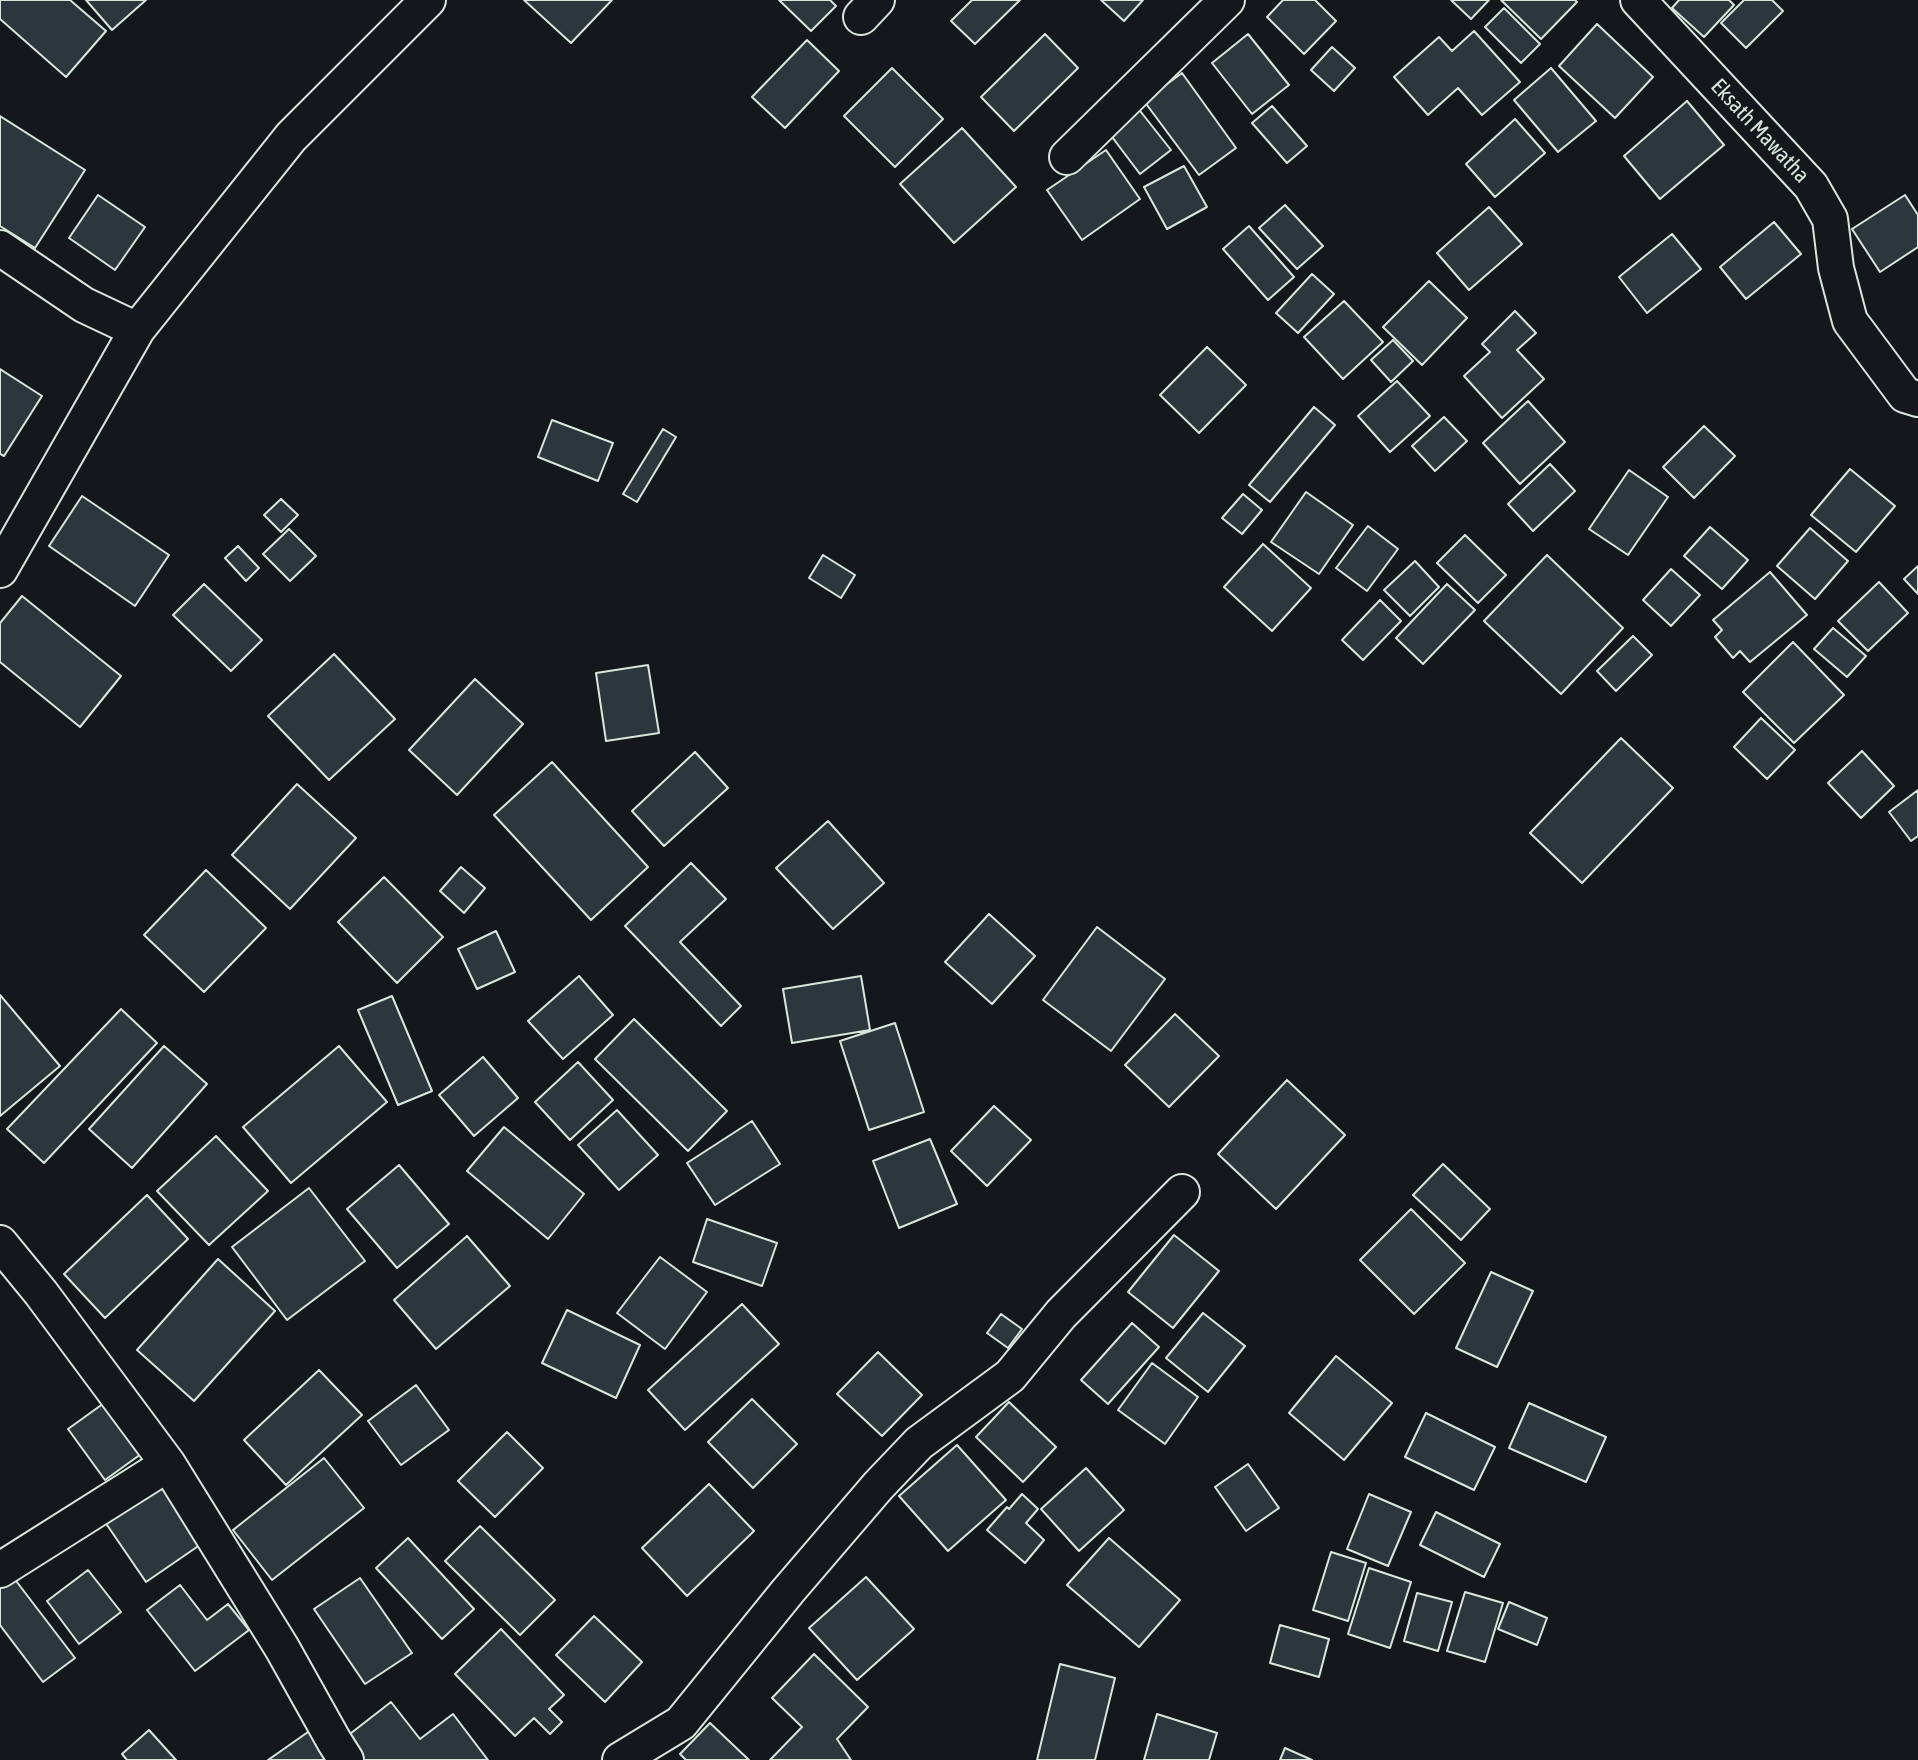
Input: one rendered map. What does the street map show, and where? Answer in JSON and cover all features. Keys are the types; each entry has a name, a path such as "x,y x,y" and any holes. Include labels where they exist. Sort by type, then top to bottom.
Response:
{"street":[{"path":"0,570 137,330 291,137 428,0"},
{"path":"1067,157 1227,0"},
{"name":"Eksath Mawatha","path":"1638,0 1811,186 1830,219 1836,268 1850,321 1905,395 1918,399"},
{"path":"0,248 84,305 137,330"},
{"path":"620,1760 681,1723 878,1486 919,1443 1010,1376 1061,1314 1182,1192"},
{"path":"0,1243 168,1464 282,1648 346,1760"},
{"path":"0,1570 168,1464"}],"building":[{"path":"0,0 70,0 106,31 66,77 0,19"},
{"path":"86,0 146,0 112,30"},
{"path":"524,0 612,0 571,43"},
{"path":"779,0 830,0 836,6 811,31"},
{"path":"972,0 1020,0 975,44 951,21"},
{"path":"1101,0 1143,0 1124,21"},
{"path":"1283,0 1315,0 1336,21 1304,54 1267,17"},
{"path":"1451,0 1489,0 1471,19"},
{"path":"1501,0 1575,0 1577,2 1541,39"},
{"path":"1679,0 1729,0 1734,5 1704,37 1672,8"},
{"path":"1744,0 1772,0 1783,11 1746,48 1721,23"},
{"path":"1504,8 1540,44 1521,63 1485,27"},
{"path":"1597,24 1653,77 1615,118 1559,66"},
{"path":"1474,31 1520,82 1482,115 1458,88 1428,115 1394,77 1439,37 1452,51"},
{"path":"1045,34 1078,68 1014,131 981,97"},
{"path":"1248,34 1289,85 1252,114 1212,63"},
{"path":"807,40 839,71 785,128 752,97"},
{"path":"1332,47 1355,68 1334,91 1311,70"},
{"path":"892,68 943,119 895,167 844,116"},
{"path":"1551,68 1596,121 1558,152 1514,100"},
{"path":"1182,73 1236,148 1199,175 1144,101"},
{"path":"1687,101 1724,145 1660,199 1624,156"},
{"path":"1133,102 1171,150 1140,174 1103,125"},
{"path":"1272,106 1307,146 1287,163 1252,123"},
{"path":"0,116 85,170 35,248 0,226"},
{"path":"1515,119 1545,153 1495,197 1466,164"},
{"path":"962,128 1016,187 954,243 900,184"},
{"path":"1106,150 1140,199 1082,240 1047,190"},
{"path":"1184,166 1207,207 1167,229 1144,187"},
{"path":"98,195 145,227 115,270 69,238"},
{"path":"1905,195 1918,215 1918,247 1880,272 1852,229"},
{"path":"1285,205 1323,246 1297,269 1259,228"},
{"path":"1489,207 1522,244 1469,290 1437,253"},
{"path":"1774,222 1801,254 1746,299 1720,267"},
{"path":"1249,226 1294,277 1268,300 1223,249"},
{"path":"1672,234 1701,269 1647,313 1619,277"},
{"path":"1312,274 1334,294 1298,333 1276,313"},
{"path":"1429,281 1467,318 1422,365 1383,327"},
{"path":"1344,301 1383,342 1343,379 1304,337"},
{"path":"1515,311 1536,333 1517,350 1544,379 1502,418 1464,376 1490,352 1482,344"},
{"path":"1393,340 1413,361 1391,382 1371,360"},
{"path":"1207,347 1246,385 1199,433 1160,395"},
{"path":"0,369 42,396 4,456 0,454"},
{"path":"1397,381 1430,416 1390,452 1358,416"},
{"path":"1528,401 1565,442 1520,484 1483,443"},
{"path":"1314,407 1335,425 1270,502 1249,485"},
{"path":"1444,417 1467,441 1435,471 1412,446"},
{"path":"552,420 613,443 598,481 538,457"},
{"path":"1704,426 1735,456 1694,498 1663,467"},
{"path":"663,429 676,437 637,502 623,494"},
{"path":"1550,464 1575,491 1533,531 1508,504"},
{"path":"1850,469 1895,506 1856,552 1811,515"},
{"path":"1629,470 1668,497 1628,555 1589,529"},
{"path":"1306,492 1353,525 1319,574 1271,542"},
{"path":"1243,494 1262,510 1242,534 1222,518"},
{"path":"82,496 169,555 135,606 49,546"},
{"path":"281,499 298,515 281,532 264,515"},
{"path":"1368,526 1398,549 1367,591 1336,568"},
{"path":"1710,527 1748,560 1722,589 1684,556"},
{"path":"1810,528 1848,561 1815,599 1777,566"},
{"path":"289,529 316,556 290,581 263,554"},
{"path":"1465,535 1506,575 1478,603 1437,563"},
{"path":"1263,544 1311,588 1272,631 1224,587"},
{"path":"238,546 259,568 246,581 225,558"},
{"path":"823,555 855,575 841,598 809,578"},
{"path":"1547,555 1623,628 1561,694 1484,621"},
{"path":"1415,561 1439,587 1410,616 1384,590"},
{"path":"1918,566 1918,594 1904,579"},
{"path":"1671,569 1700,595 1671,626 1643,600"},
{"path":"1770,572 1807,615 1750,662 1740,651 1733,658 1715,637 1722,630 1713,620"},
{"path":"1879,582 1908,613 1868,651 1838,621"},
{"path":"204,584 262,640 231,671 173,615"},
{"path":"1447,584 1475,610 1423,664 1396,638"},
{"path":"22,596 121,676 80,727 0,662 0,623"},
{"path":"1380,600 1401,621 1363,660 1342,640"},
{"path":"1833,628 1866,656 1847,677 1814,649"},
{"path":"1633,636 1652,655 1616,691 1597,671"},
{"path":"1793,642 1844,695 1794,743 1743,692"},
{"path":"334,654 395,719 329,780 268,716"},
{"path":"648,665 659,733 606,741 596,673"},
{"path":"475,679 523,724 457,795 409,750"},
{"path":"1761,718 1795,750 1767,779 1734,747"},
{"path":"1621,738 1673,788 1582,883 1530,833"},
{"path":"1862,751 1894,786 1861,818 1828,783"},
{"path":"695,752 728,788 664,846 632,811"},
{"path":"552,762 648,867 591,920 494,815"},
{"path":"297,784 356,838 290,909 232,855"},
{"path":"1918,790 1918,836 1911,841 1889,812"},
{"path":"828,821 884,883 833,929 776,868"},
{"path":"691,863 726,899 680,942 741,1006 721,1026 625,926"},
{"path":"461,867 485,888 464,913 440,891"},
{"path":"206,870 266,928 204,992 144,935"},
{"path":"384,877 443,937 397,983 338,922"},
{"path":"989,914 1035,956 992,1004 945,962"},
{"path":"1097,927 1165,979 1111,1051 1043,1000"},
{"path":"496,931 515,972 477,989 458,949"},
{"path":"579,976 613,1015 563,1059 528,1021"},
{"path":"861,976 870,1030 792,1043 783,989"},
{"path":"0,995 60,1066 0,1116"},
{"path":"392,996 432,1091 398,1105 358,1010"},
{"path":"121,1009 157,1043 44,1163 7,1129"},
{"path":"1175,1014 1219,1056 1169,1107 1125,1065"},
{"path":"634,1019 727,1111 688,1151 595,1059"},
{"path":"895,1023 924,1112 869,1130 840,1041"},
{"path":"164,1046 207,1084 132,1168 89,1129"},
{"path":"339,1046 387,1102 291,1183 243,1127"},
{"path":"483,1057 518,1098 474,1136 439,1095"},
{"path":"578,1062 613,1100 570,1140 535,1102"},
{"path":"1287,1080 1345,1135 1276,1209 1218,1154"},
{"path":"994,1106 1031,1140 987,1186 951,1151"},
{"path":"617,1110 658,1155 619,1190 578,1145"},
{"path":"752,1121 780,1164 715,1205 687,1163"},
{"path":"504,1127 584,1194 548,1239 467,1171"},
{"path":"216,1136 268,1191 209,1245 157,1191"},
{"path":"930,1139 957,1204 899,1228 873,1161"},
{"path":"1443,1164 1490,1209 1461,1240 1413,1195"},
{"path":"399,1165 449,1224 397,1268 347,1209"},
{"path":"309,1188 365,1261 287,1320 232,1247"},
{"path":"147,1195 188,1239 105,1318 64,1274"},
{"path":"1411,1209 1465,1263 1414,1314 1360,1260"},
{"path":"707,1219 777,1243 762,1286 693,1262"},
{"path":"1174,1235 1219,1271 1173,1328 1128,1292"},
{"path":"467,1236 510,1286 436,1349 394,1300"},
{"path":"660,1257 707,1292 665,1349 617,1313"},
{"path":"218,1259 275,1311 194,1401 137,1350"},
{"path":"1491,1272 1533,1291 1497,1367 1456,1348"},
{"path":"742,1304 779,1344 685,1430 648,1390"},
{"path":"567,1310 640,1345 616,1398 542,1363"},
{"path":"1203,1313 1245,1346 1208,1392 1166,1358"},
{"path":"1001,1314 1022,1329 1008,1348 987,1333"},
{"path":"1132,1323 1159,1347 1108,1404 1081,1380"},
{"path":"878,1352 922,1395 882,1436 837,1394"},
{"path":"1336,1356 1392,1403 1344,1460 1289,1413"},
{"path":"1152,1363 1198,1397 1165,1444 1118,1410"},
{"path":"319,1370 362,1415 286,1485 244,1440"},
{"path":"416,1385 449,1430 401,1465 368,1421"},
{"path":"111,1398 148,1449 105,1480 68,1429"},
{"path":"752,1399 797,1444 753,1488 708,1442"},
{"path":"1009,1402 1056,1447 1023,1482 976,1437"},
{"path":"1529,1403 1606,1437 1586,1482 1509,1448"},
{"path":"1426,1413 1495,1447 1474,1490 1405,1457"},
{"path":"507,1432 543,1468 495,1517 458,1481"},
{"path":"957,1445 1006,1500 948,1551 899,1496"},
{"path":"324,1458 364,1508 272,1580 233,1530"},
{"path":"1248,1464 1279,1508 1246,1531 1215,1487"},
{"path":"1086,1468 1124,1510 1079,1551 1041,1509"},
{"path":"169,1478 210,1538 146,1582 105,1522"},
{"path":"709,1484 754,1531 687,1596 642,1548"},
{"path":"1022,1494 1038,1509 1026,1523 1044,1540 1025,1563 987,1530"},
{"path":"1369,1494 1411,1512 1388,1566 1347,1549"},
{"path":"1436,1512 1500,1544 1484,1577 1420,1545"},
{"path":"480,1526 555,1600 520,1635 445,1561"},
{"path":"408,1538 474,1609 442,1639 376,1568"},
{"path":"1109,1538 1180,1600 1139,1647 1067,1585"},
{"path":"1331,1552 1366,1563 1348,1621 1313,1610"},
{"path":"1369,1568 1411,1582 1390,1648 1348,1634"},
{"path":"88,1570 121,1612 79,1644 47,1601"},
{"path":"10,1573 75,1658 43,1682 0,1625 0,1581"},
{"path":"866,1577 914,1629 857,1680 809,1628"},
{"path":"360,1578 412,1653 365,1684 314,1609"},
{"path":"180,1585 207,1620 228,1604 249,1630 195,1671 147,1610"},
{"path":"1465,1592 1503,1603 1485,1662 1447,1651"},
{"path":"1417,1593 1452,1602 1438,1651 1404,1641"},
{"path":"1509,1602 1547,1618 1537,1645 1498,1629"},
{"path":"594,1616 642,1662 605,1702 556,1655"},
{"path":"1280,1625 1329,1639 1319,1677 1270,1663"},
{"path":"501,1629 564,1695 549,1709 562,1722 550,1734 534,1718 515,1736 455,1674"},
{"path":"814,1654 868,1707 837,1739 851,1760 770,1760 802,1727 772,1698"},
{"path":"1060,1664 1115,1678 1095,1760 1037,1760"},
{"path":"391,1702 420,1739 453,1714 488,1760 350,1760 337,1744"},
{"path":"1157,1714 1217,1733 1209,1760 1144,1760"},
{"path":"710,1723 749,1760 686,1760 680,1754"},
{"path":"318,1725 343,1760 268,1760"},
{"path":"149,1730 176,1760 127,1760 122,1754"},
{"path":"1285,1748 1312,1760 1280,1760"}]}
